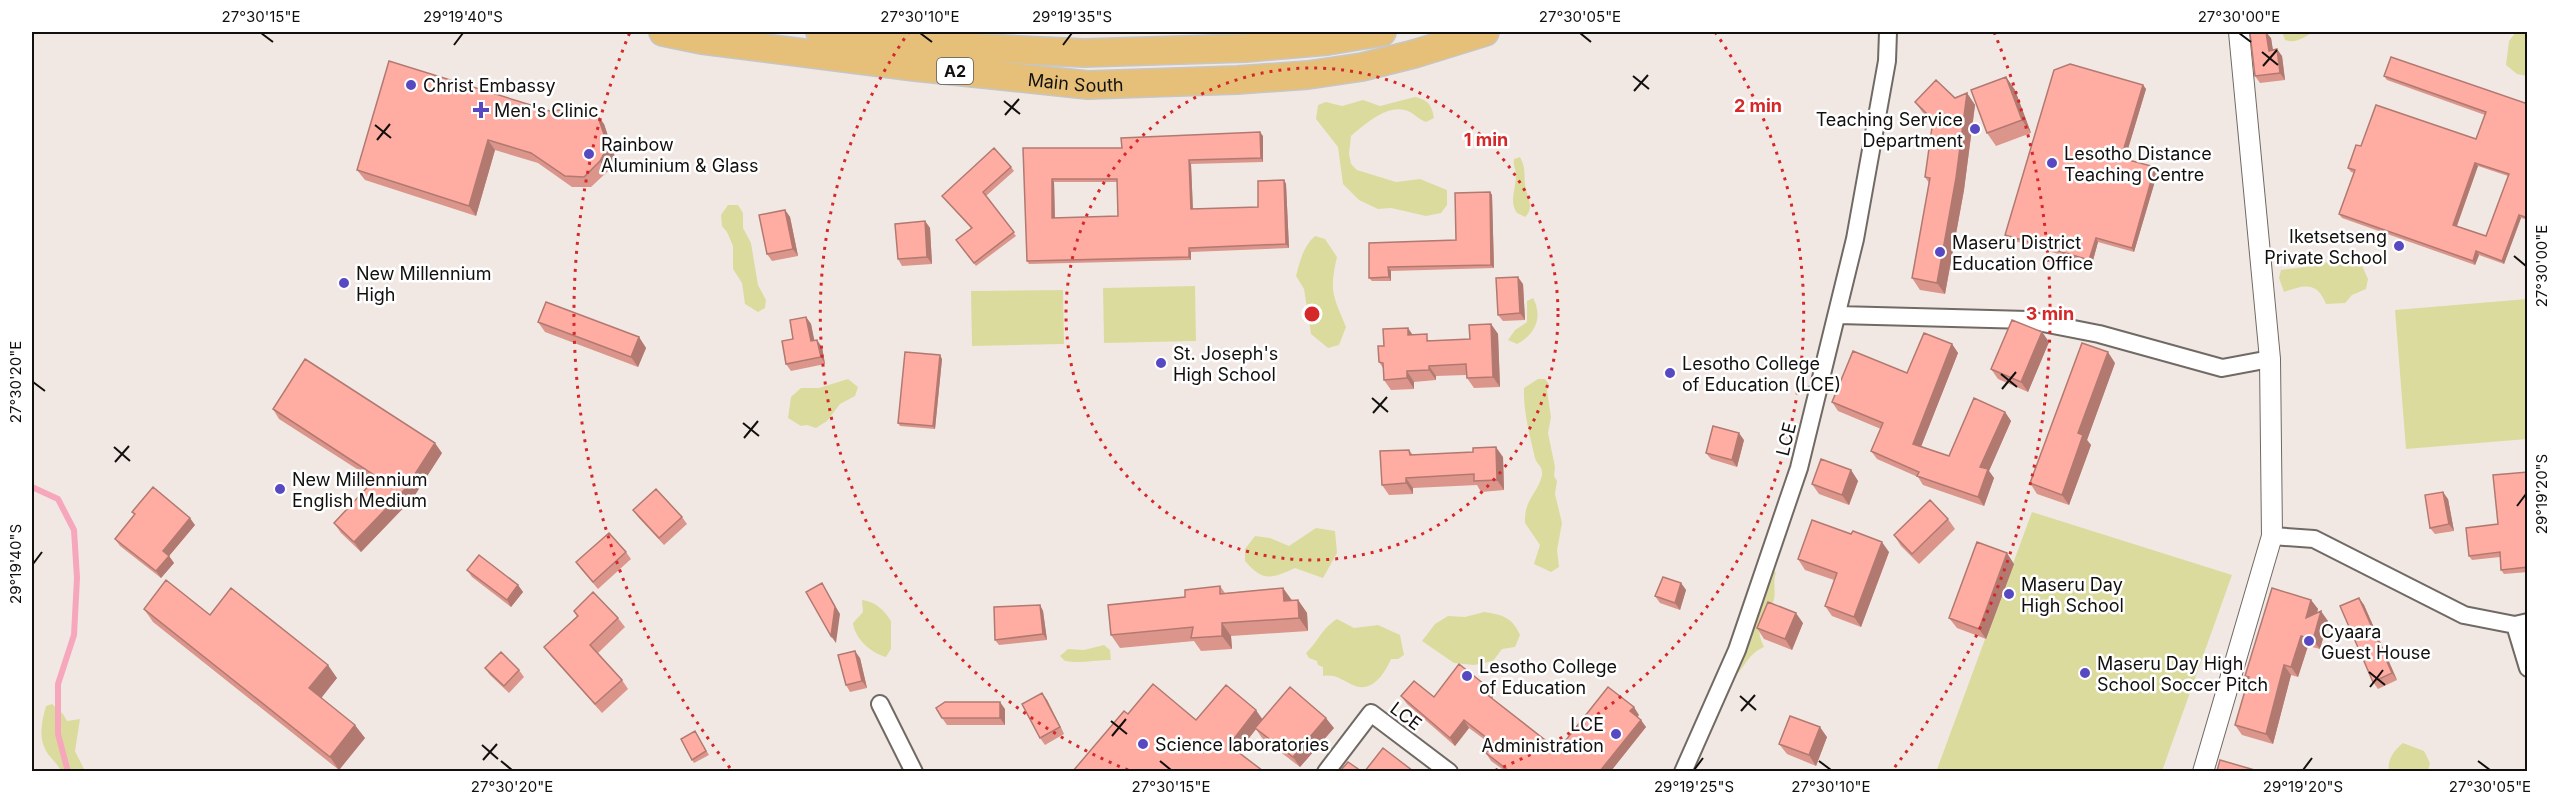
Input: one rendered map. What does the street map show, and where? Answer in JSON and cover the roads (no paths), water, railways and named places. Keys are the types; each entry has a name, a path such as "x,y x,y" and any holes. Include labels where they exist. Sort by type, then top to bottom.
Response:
{"highway":[{"name":"Main South","path":"663,32 702,40 915,67 1088,85 1237,81 1308,75 1372,64 1485,32"},
{"name":"Main South","path":"820,32 918,45 1084,53 1246,48 1382,32"}],"street":[{"name":"LCE","path":"1683,771 1737,650 1796,478 1855,239 1885,72 1888,32"},
{"path":"2203,771 2272,536 2270,359 2239,32"},
{"path":"1838,315 2028,320 2099,334 2222,368 2270,359"},
{"path":"2272,536 2314,539 2464,615 2521,623 2528,668"},
{"path":"880,704 914,771"},
{"name":"LCE","path":"1326,771 1371,713 1449,771"}],"waterway":[{"path":"32,487 58,499 74,530 77,578 74,635 58,684 58,734 68,772"}],"place":[{"name":"Christ Embassy","path":"411,85"},
{"name":"Men's Clinic","path":"481,110"},
{"name":"Teaching Service Department","path":"1975,129"},
{"name":"Rainbow Aluminium & Glass","path":"589,154"},
{"name":"Lesotho Distance Teaching Centre","path":"2052,163"},
{"name":"Iketsetseng Private School","path":"2399,246"},
{"name":"Maseru District Education Office","path":"1940,252"},
{"name":"New Millennium High","path":"344,283"},
{"name":"St. Joseph's High School","path":"1161,363"},
{"name":"Lesotho College of Education (LCE)","path":"1670,373"},
{"name":"New Millennium English Medium","path":"280,489"},
{"name":"Maseru Day High School","path":"2009,594"},
{"name":"Cyaara Guest House","path":"2309,641"},
{"name":"Maseru Day High School Soccer Pitch","path":"2085,673"},
{"name":"Lesotho College of Education","path":"1467,676"},
{"name":"LCE Administration","path":"1616,734"},
{"name":"Science laboratories","path":"1143,744"}]}
